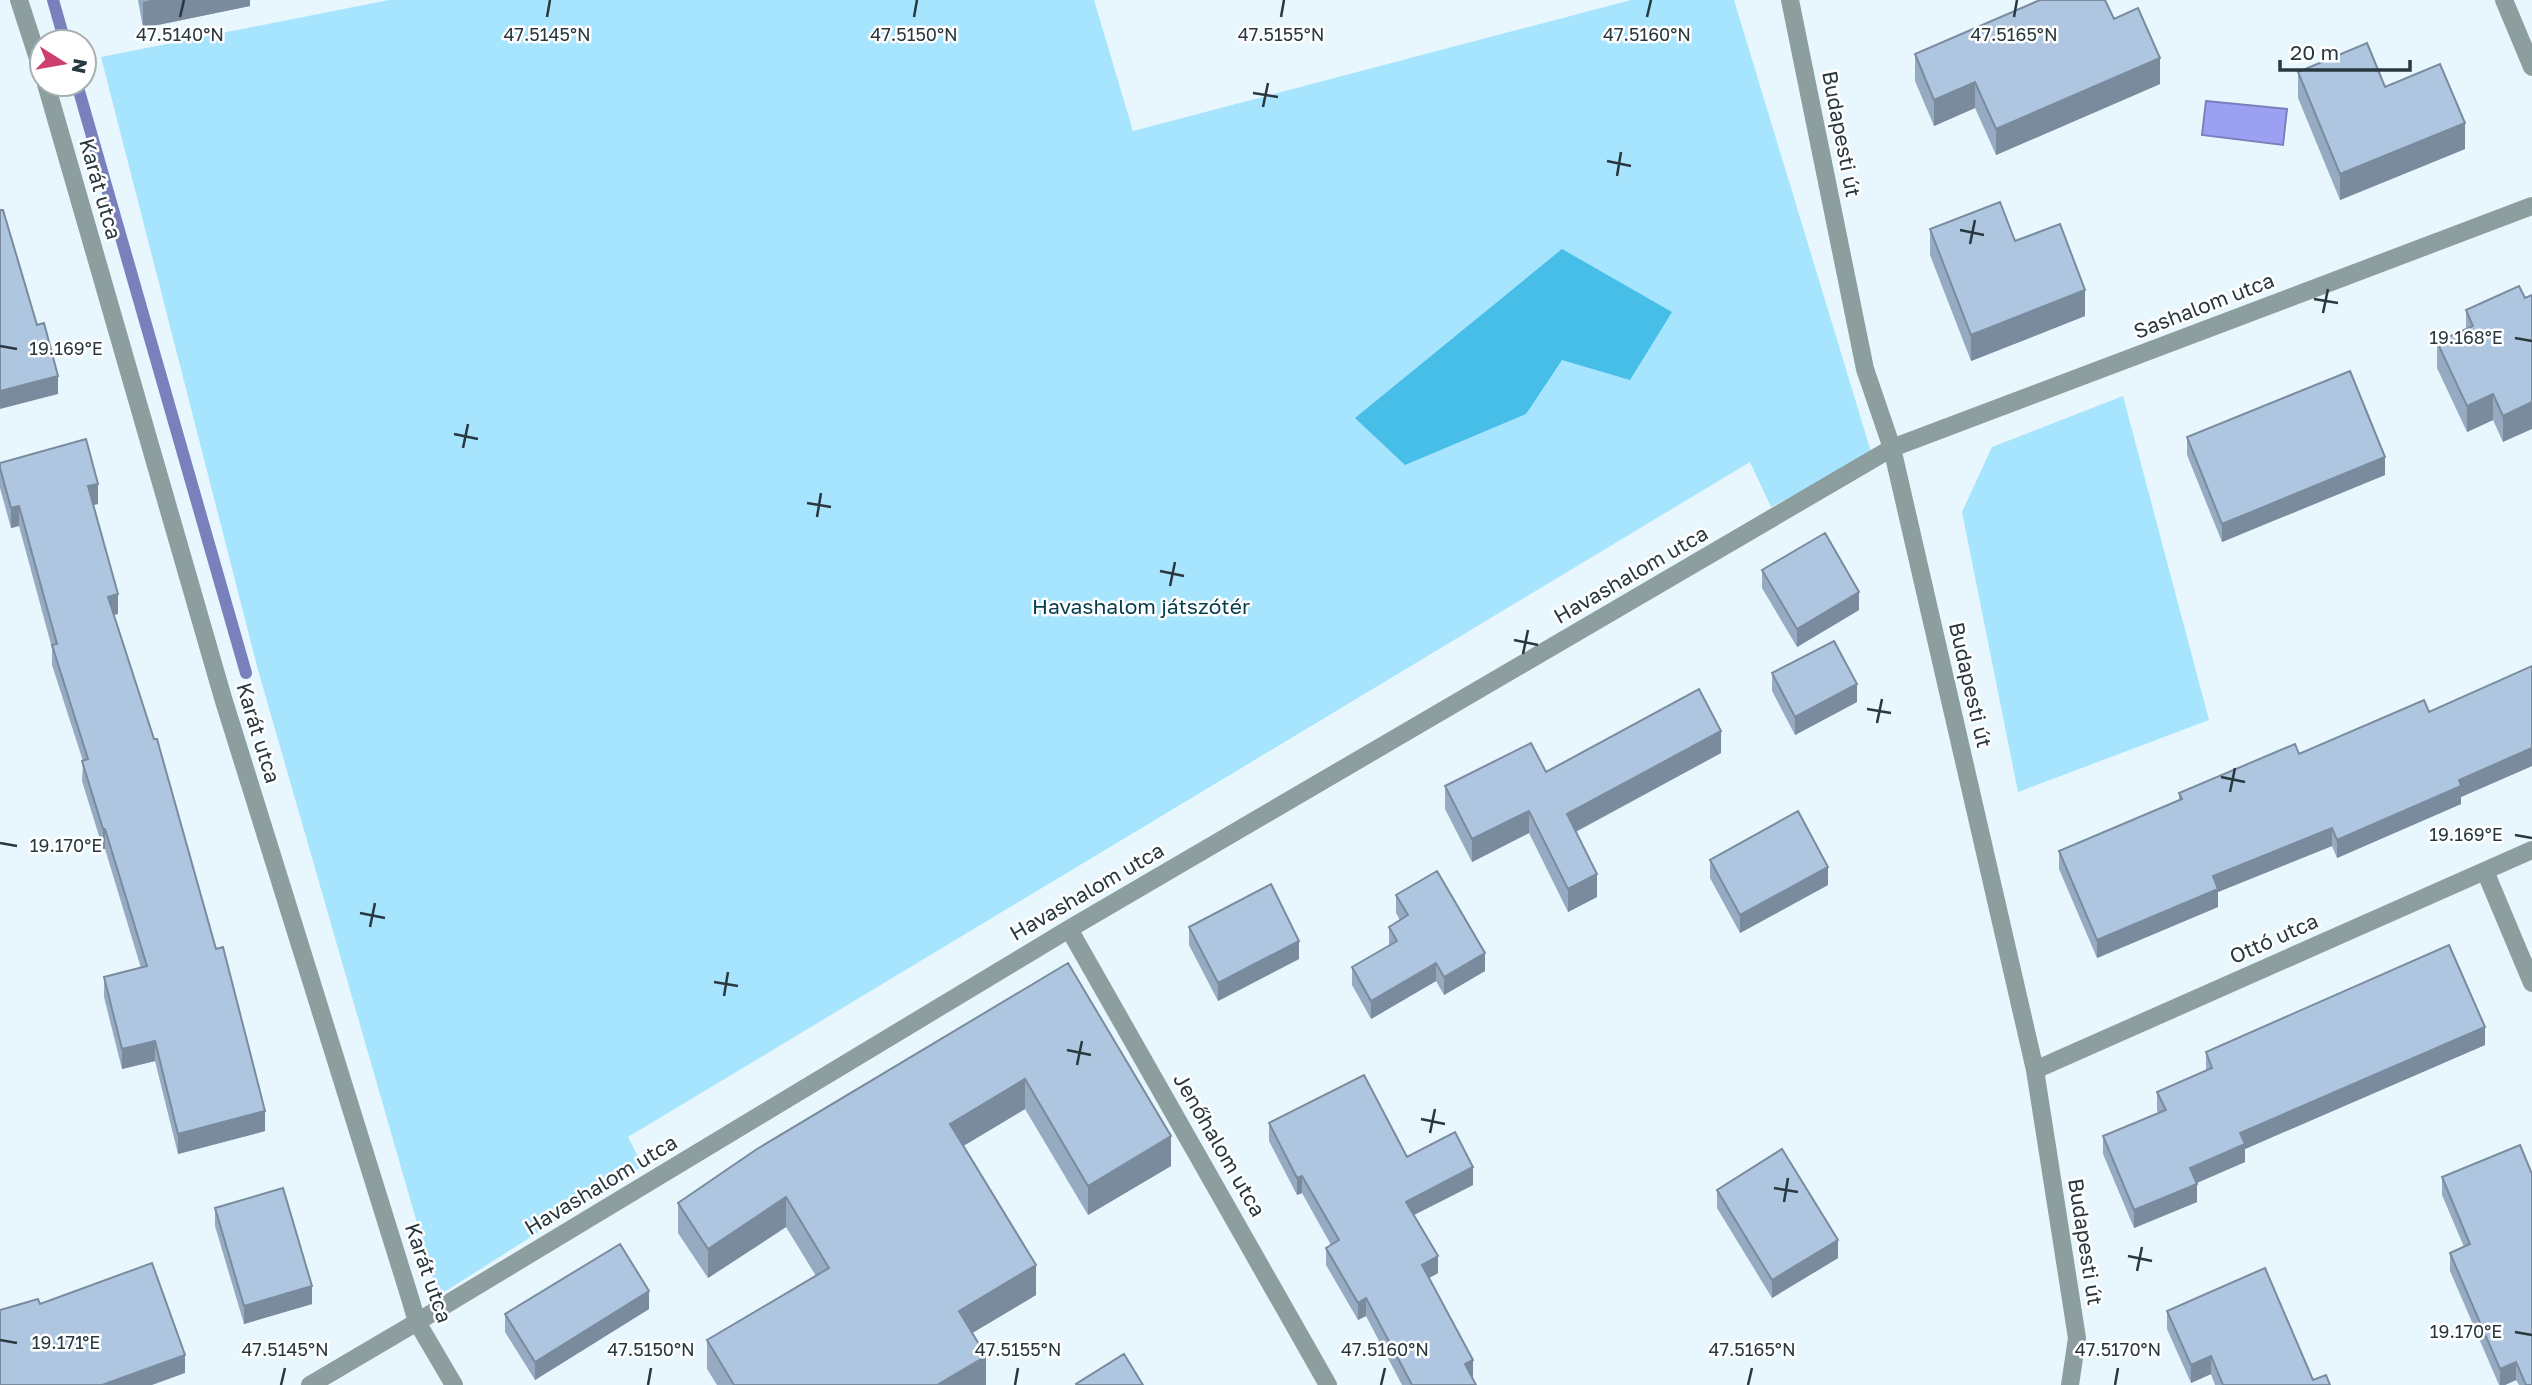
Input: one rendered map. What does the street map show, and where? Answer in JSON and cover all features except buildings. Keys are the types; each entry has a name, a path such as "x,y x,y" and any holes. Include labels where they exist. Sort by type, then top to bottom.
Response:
{"street":[{"path":"19,0 28,28"},
{"name":"Budapesti út","path":"1790,0 1865,369 1892,448 2035,1070 2077,1338 2070,1385"},
{"path":"2504,0 2532,67"},
{"name":"Karát utca","path":"50,98 223,698 417,1322 454,1385"},
{"name":"Sashalom utca","path":"1892,448 2532,206"},
{"name":"Havashalom utca","path":"310,1385 1069,929 1892,448"},
{"name":"Ottó utca","path":"2035,1070 2532,850"},
{"path":"2485,871 2532,983"},
{"name":"Jenőhalom utca","path":"1069,929 1328,1385"}],"green space":[{"name":"Havashalom játszótér","path":"389,0 1094,0 1133,131 1631,0 1734,0 1872,455 1771,507 1750,462 628,1137 643,1166 438,1296 258,670 101,57"},
{"path":"2123,396 2209,720 2018,792 1962,512 1992,447"}],"shaded area":[{"path":"2206,101 2287,109 2283,145 2202,135"},
{"path":"1562,249 1672,312 1630,380 1562,360 1526,414 1405,465 1355,418"}],"waterway":[{"path":"53,0 61,28"},
{"path":"81,98 246,673"}]}
